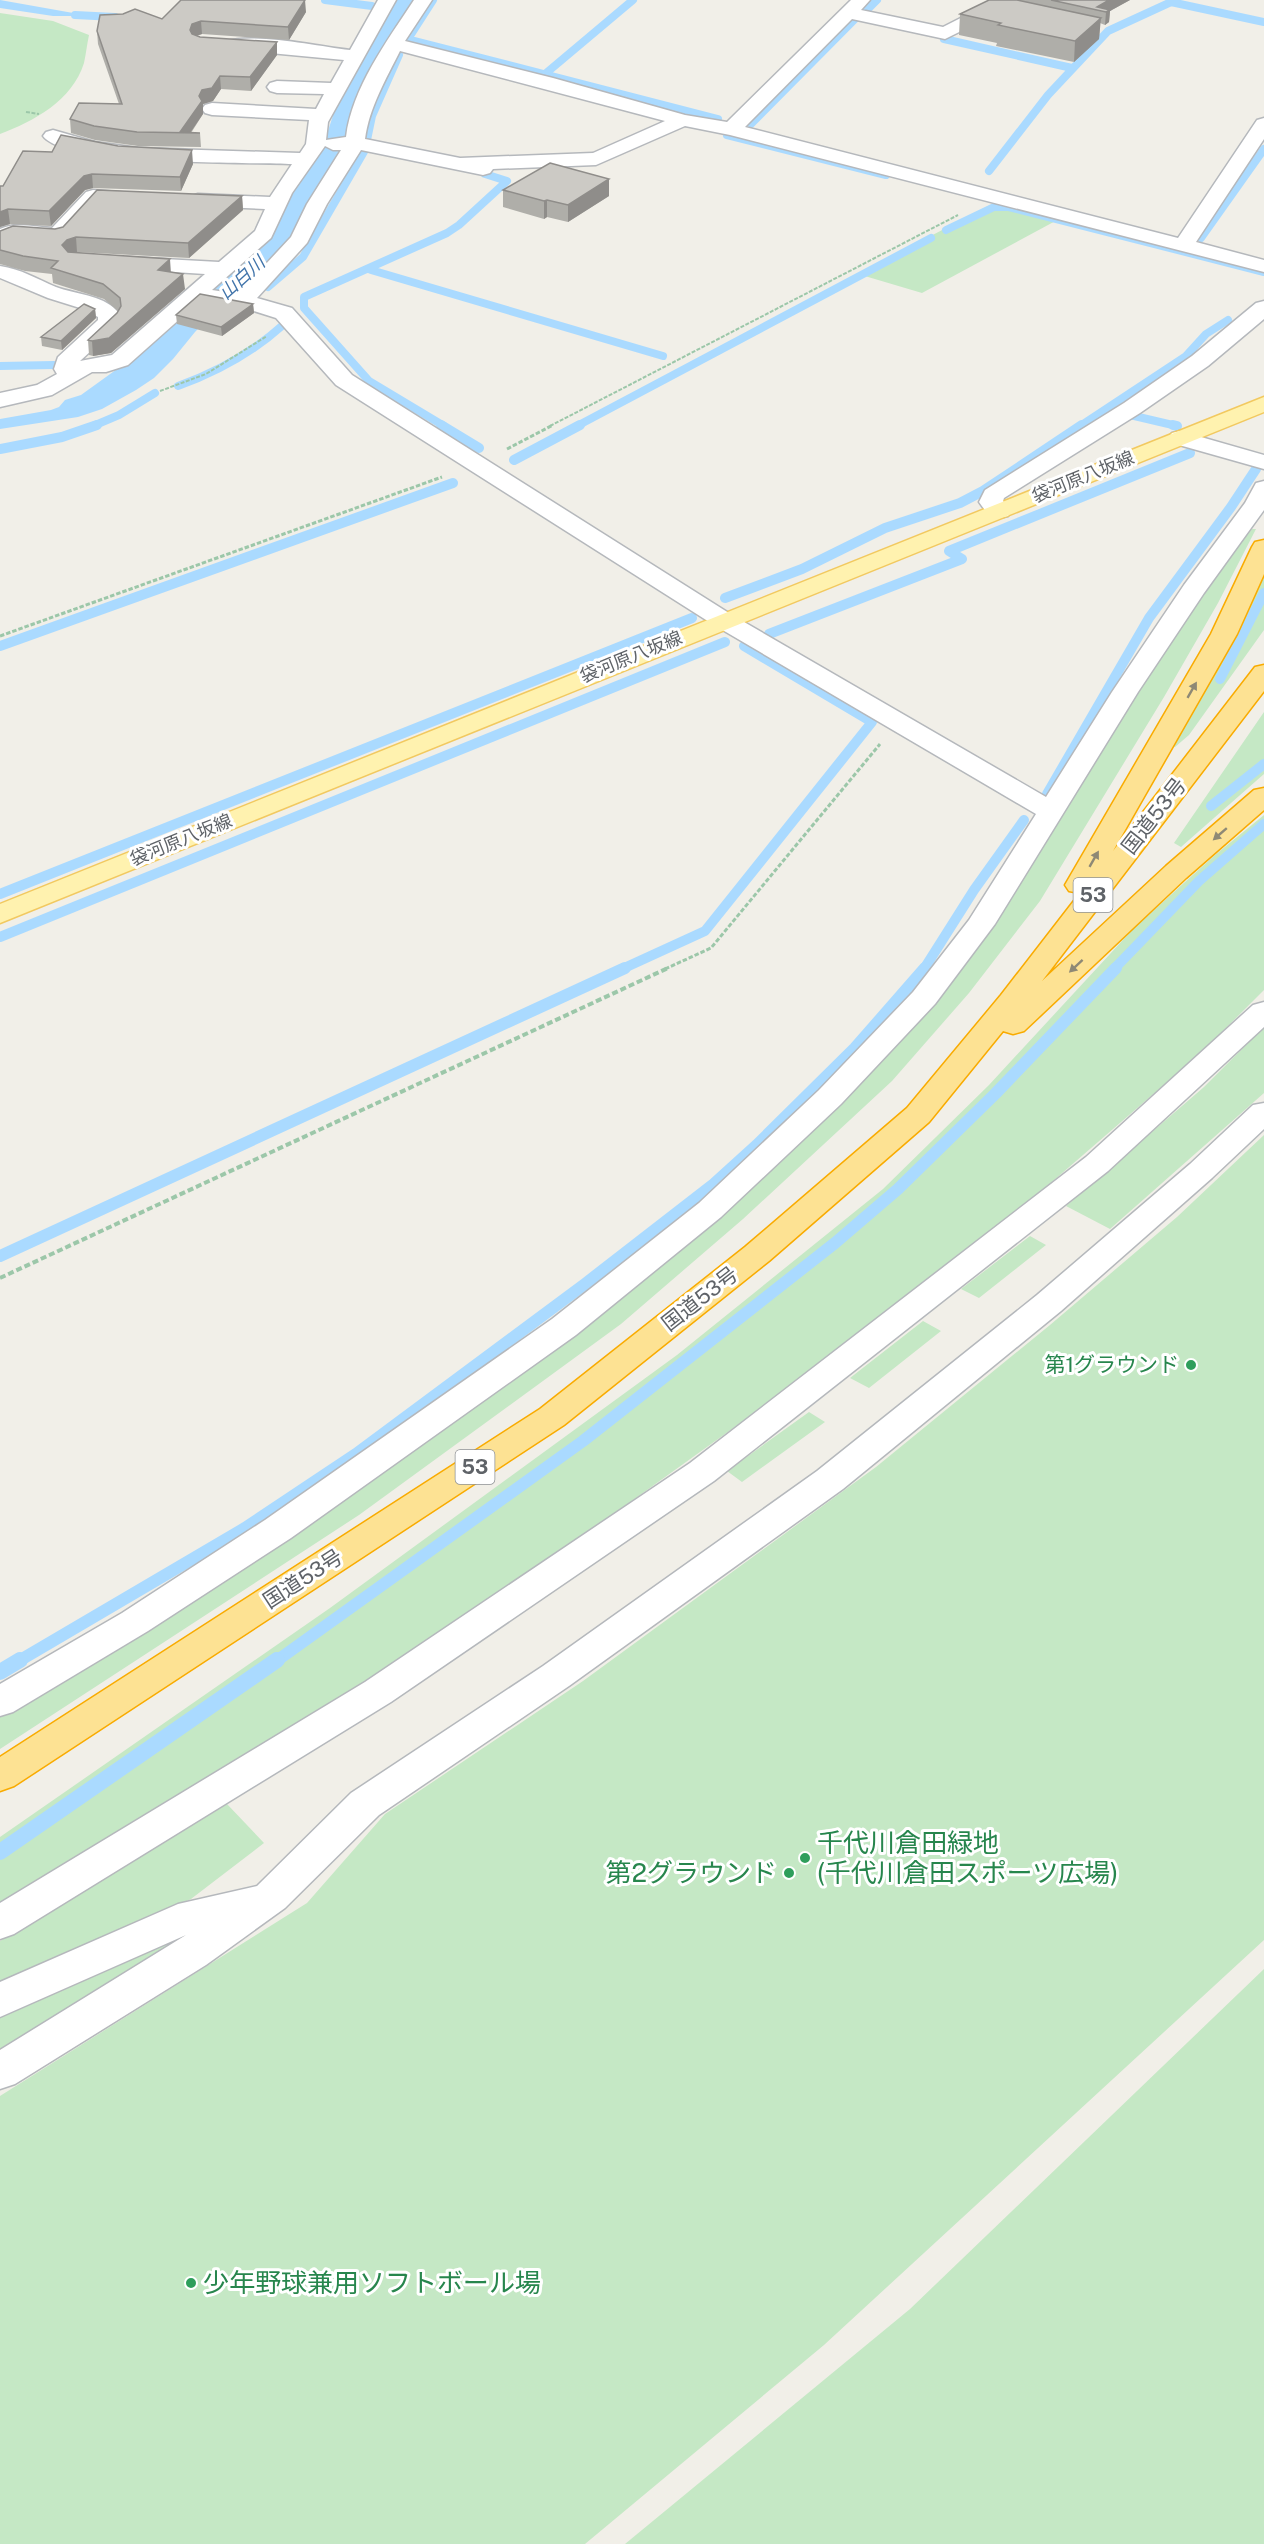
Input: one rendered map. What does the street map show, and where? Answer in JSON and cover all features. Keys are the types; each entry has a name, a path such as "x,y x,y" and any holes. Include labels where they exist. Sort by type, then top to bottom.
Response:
{"highway":[{"path":"1012,1000 1224,634 1264,548"},
{"name":"国道53号","path":"0,1776 552,1417 757,1254 918,1115 1012,1000 1264,673"},
{"path":"918,1115 1176,872 1264,796"}],"main road":[{"name":"袋河原八坂線","path":"0,914 723,620 1264,404"}],"street":[{"path":"0,400 44,390 87,366 106,365 120,360 264,234 279,199 311,151 318,122 387,0"},
{"path":"243,301 300,239 355,143 357,128 369,91 394,44 423,0"},
{"path":"731,129 855,6 945,33 1010,0"},
{"path":"993,8 1025,15"},
{"path":"212,43 267,46 357,56"},
{"path":"394,44 546,82 683,120 731,129 1264,266"},
{"path":"277,87 338,89"},
{"path":"212,109 323,115"},
{"path":"462,164 528,160 586,161 596,159 683,120"},
{"path":"1184,245 1264,124"},
{"path":"52,136 88,147 125,153 177,184"},
{"path":"177,184 225,156 311,151 355,143 523,178"},
{"path":"0,238 10,232 57,235 93,195 177,184 279,199"},
{"path":"111,262 224,269"},
{"path":"0,272 14,274 47,291 102,309 109,315 109,322 66,362 65,369 74,374"},
{"path":"195,294 243,301 284,313 344,380 723,620 1052,812"},
{"path":"999,510 991,502 993,495 1132,408 1190,367 1264,308"},
{"path":"1180,438 1264,462"},
{"path":"0,1702 135,1622 278,1529 564,1327 710,1210 830,1097 924,998 981,924 1125,692 1264,488"},
{"path":"0,1923 378,1692 702,1472 1097,1164 1264,1011"},
{"path":"0,2072 192,1953 272,1897 365,1804 556,1676 830,1480 1049,1303 1202,1172 1264,1112"},
{"path":"0,2000 192,1915 272,1897"}],"path":[{"path":"0,636 477,465 993,196"},
{"path":"160,392 206,374 269,335"},
{"path":"0,1278 711,948 898,723"}],"green space":[{"path":"0,13 53,21 89,35 84,63 71,88 61,99 38,116 0,134"},
{"path":"1001,203 1061,218 922,293 858,274 990,205"},
{"path":"1252,529 1256,529 1218,603 1164,697 1040,901 969,993 892,1081 743,1219 621,1324 359,1515 0,1749 0,1716 97,1658 537,1360 638,1284 711,1225 781,1162 861,1083 987,930 1059,820 1089,767 1194,601"},
{"path":"1264,573 1264,630 1189,735 1175,747 1172,746"},
{"path":"1264,712 1264,774 1181,847 1174,843"},
{"path":"1264,815 1264,990 1203,1051 1038,1194 930,1281 764,1406 505,1592 403,1659 0,1909 0,1837 330,1608 677,1355 883,1189 989,1085 1134,928 1215,855"},
{"path":"1264,1027 1264,1093 1110,1229 1066,1206 1204,1087"},
{"name":"千代川倉田緑地 (千代川倉田スポーツ広場)","path":"1264,1135 1264,1940 824,2345 585,2544 0,2544 0,2096 307,1903 385,1814 583,1681 876,1467 1050,1325 1177,1217"},
{"path":"1030,1236 1046,1245 979,1298 961,1289"},
{"path":"923,1321 941,1331 869,1388 850,1378"},
{"path":"809,1412 825,1422 742,1482 727,1471"},
{"path":"227,1804 264,1843 191,1899 0,1986 0,1941"},
{"path":"203,1924 0,2052 0,2012"},
{"path":"1264,1969 1264,2544 625,2544 910,2309"}],"water":[{"path":"0,0 90,16 53,16 0,8"},
{"name":"山白川","path":"396,0 413,0 383,48 344,147 278,257 223,303 154,378 136,390 102,409 78,417 0,429 0,419 51,410 59,407 65,400 81,395 131,359 268,238 277,225 283,205 326,137 339,97"}],"building":[{"path":"181,0 305,0 288,27 201,21 192,24 190,30 192,34 200,37 277,42 250,77 220,76 212,88 202,90 199,96 202,101 180,132 200,133 137,132 94,126 70,119 79,103 122,104 97,31 100,15 123,14 135,9 162,19"},
{"path":"989,0 1017,0 1101,18 1075,41 998,25 1001,23 960,14"},
{"path":"1051,0 1109,0 1097,7 1110,10 1106,12"},
{"path":"61,135 118,146 192,150 180,177 92,174 84,176 49,211 8,209 0,212 0,186 3,186 23,151 52,152"},
{"path":"550,163 609,179 568,205 503,190"},
{"path":"97,190 242,196 188,243 76,237 67,240 62,245 68,252 170,259 158,270 183,274 109,338 92,341 88,340 117,313 121,306 120,298 103,284 51,268 58,261 0,250 0,231 13,226 55,229 63,227"},
{"path":"200,294 253,304 221,327 176,315"},
{"path":"84,304 95,309 61,341 41,337"}],"waterway":[{"path":"325,0 372,6"},
{"path":"406,42 433,0"},
{"path":"545,74 633,0"},
{"path":"866,11 877,0"},
{"path":"989,171 1048,95 1108,31 1171,2 1264,22"},
{"path":"75,15 115,17"},
{"path":"751,124 856,18"},
{"path":"944,39 1072,68"},
{"path":"411,40 718,119"},
{"path":"367,140 372,116 399,55"},
{"path":"727,135 886,175"},
{"path":"1201,238 1264,149"},
{"path":"268,287 303,257 365,150"},
{"path":"444,426 369,381 304,308 304,297 447,233 459,225 507,181 485,174"},
{"path":"946,230 994,207 1009,207 1264,272"},
{"path":"577,426 931,238"},
{"path":"371,270 663,356"},
{"path":"1080,426 1186,356 1206,334 1228,320"},
{"path":"178,386 234,361 283,325"},
{"path":"0,366 54,365"},
{"path":"93,426 119,415 155,393"},
{"path":"1130,415 1177,426 1173,425"},
{"path":"0,449 62,437 97,425"},
{"path":"441,425 479,448"},
{"path":"514,460 580,425"},
{"path":"725,598 802,569 885,528 960,503 983,491 1082,425"},
{"path":"769,634 962,559 949,551 1190,453"},
{"path":"1047,794 1149,618 1231,507 1256,469"},
{"path":"0,646 453,483"},
{"path":"1220,679 1264,593"},
{"path":"0,894 692,618"},
{"path":"0,937 725,642"},
{"path":"622,969 705,931 872,722 744,646"},
{"path":"1211,806 1264,764"},
{"path":"924,969 974,890 1024,820"},
{"path":"1114,969 1199,881 1264,824"},
{"path":"0,1256 625,968"},
{"path":"17,1662 245,1528 356,1454 585,1284 714,1184 757,1145 855,1048 925,968"},
{"path":"275,1662 583,1441 835,1243 898,1189 995,1094 1116,968"},
{"path":"0,1672 20,1660"},
{"path":"0,1852 277,1660"}],"place":[{"name":"第1グラウンド","path":"1191,1365"},
{"name":"千代川倉田緑地 (千代川倉田スポーツ広場)","path":"805,1858"},
{"name":"第2グラウンド","path":"789,1873"},
{"name":"少年野球兼用ソフトボール場","path":"191,2283"}]}
